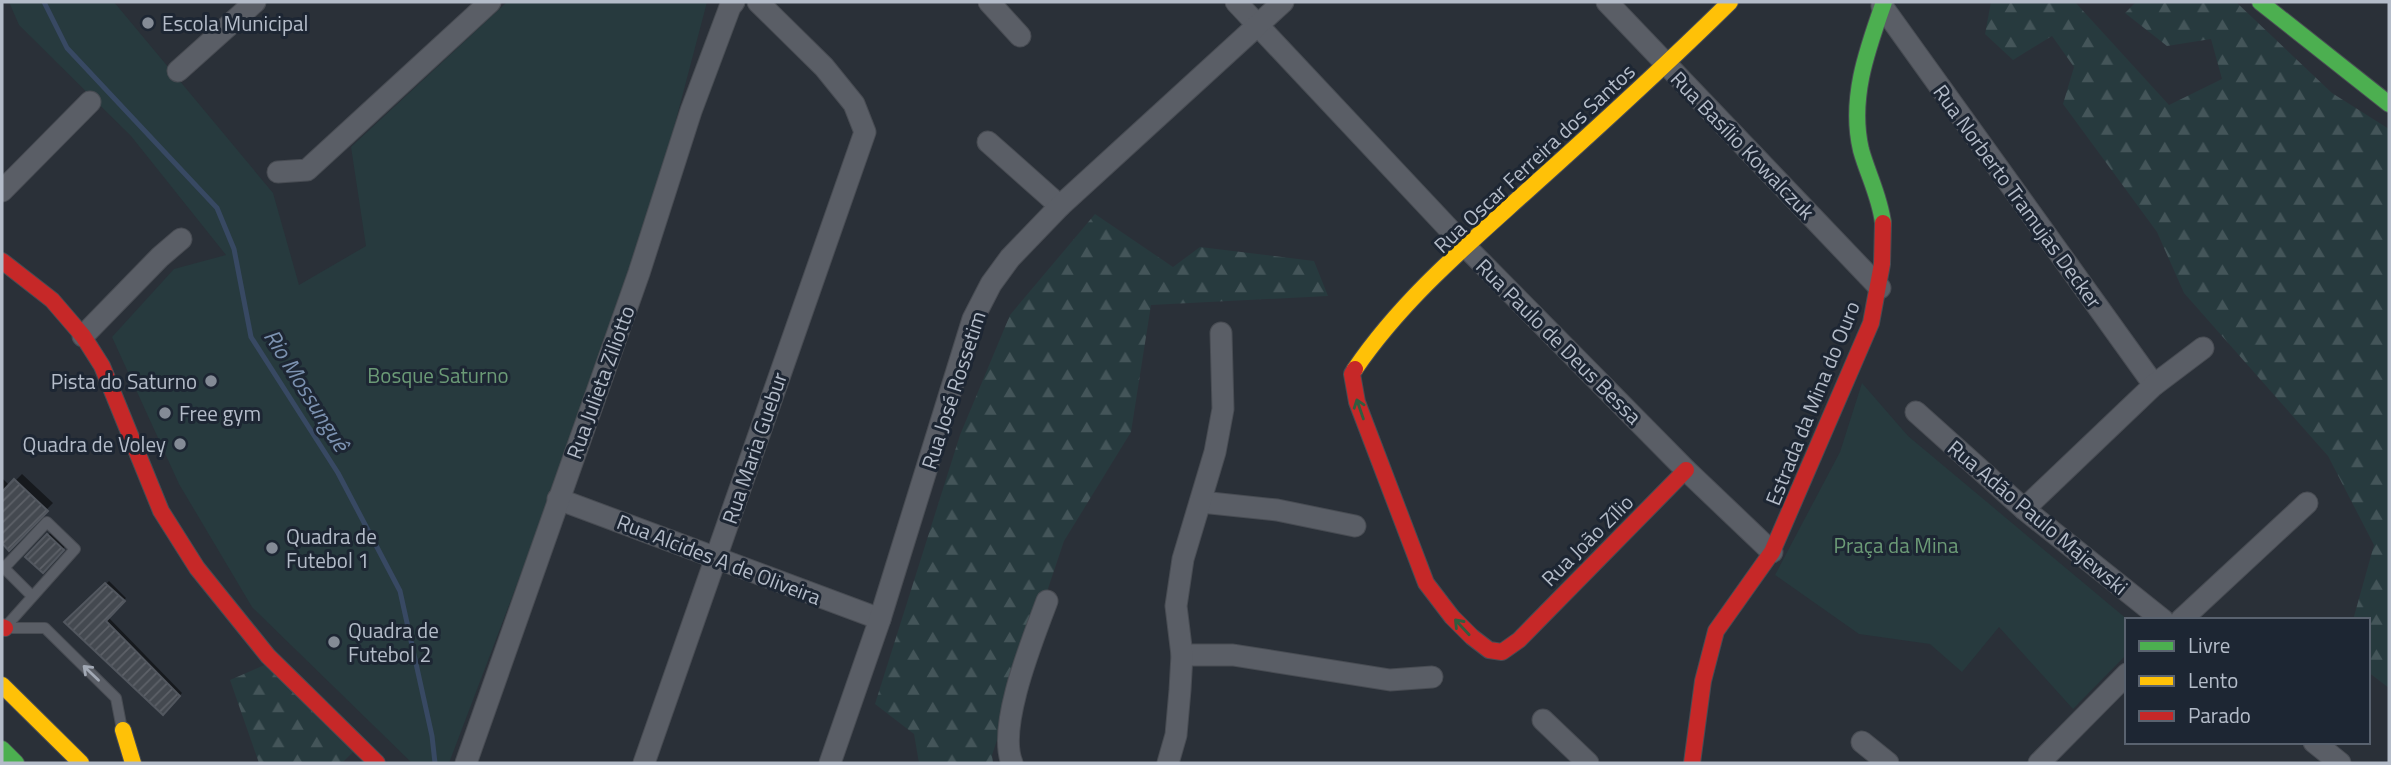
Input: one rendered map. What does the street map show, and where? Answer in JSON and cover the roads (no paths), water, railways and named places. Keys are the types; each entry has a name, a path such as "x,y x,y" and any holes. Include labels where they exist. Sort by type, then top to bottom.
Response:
{"main road":[{"name":"Rua Oscar Ferreira dos Santos","path":"1519,640 1502,652 1489,650 1452,617 1426,583 1357,402 1352,374 1381,332 1466,247 1667,65 1730,2"},
{"path":"2260,2 2389,104"},
{"name":"Estrada da Mina do Ouro","path":"1692,763 1703,681 1716,631 1772,552 1871,323 1880,288 1883,223 1879,202 1862,156 1857,106 1866,50 1883,4"},
{"path":"2,261 52,300 83,336 102,366 161,511 197,568 268,656 377,763"},
{"name":"Rua João Zílio","path":"1519,640 1686,470"},
{"path":"2,685 81,763"},
{"path":"123,730 133,763"},
{"path":"2,749 16,763"}],"street":[{"path":"178,71 255,2"},
{"path":"278,172 307,170 490,2"},
{"name":"Rua Julieta Ziliotto","path":"466,763 639,273 691,111 734,2"},
{"name":"Rua Maria Guebur","path":"644,763 865,132 854,104 824,67 758,2"},
{"path":"989,2 1020,36"},
{"name":"Rua Paulo de Deus Bessa","path":"1236,2 1466,247 1686,470 1772,552"},
{"name":"Rua José Rossetim","path":"830,763 880,619 973,319 991,284 1010,258 1060,206 1283,2"},
{"name":"Rua Basílio Kowalczuk","path":"1607,2 1880,288"},
{"name":"Rua Norberto Tramujas Decker","path":"1883,4 2154,386"},
{"path":"2,191 90,102"},
{"path":"988,142 1060,206"},
{"path":"83,336 181,239"},
{"path":"1168,763 1176,735 1182,655 1176,606 1183,559 1201,502 1223,409 1221,333"},
{"path":"2024,509 2154,386 2203,348"},
{"name":"Rua Adão Paulo Majewski","path":"1916,412 2024,509 2160,618"},
{"name":"Rua Alcides A de Oliveira","path":"558,499 880,619"},
{"path":"1201,502 1277,510 1355,526"},
{"path":"2183,618 2306,503"},
{"path":"1012,763 1009,756 1011,720 1022,673 1047,601"},
{"path":"1182,655 1233,655 1390,680 1432,677"},
{"path":"2039,763 2125,676"},
{"path":"1543,720 1588,763"},
{"path":"1862,742 1888,763"},
{"path":"2316,744 2340,763"}],"lane":[{"path":"3,626 32,596 75,549 47,522 4,569 32,596"},
{"path":"3,626 45,628 116,698 123,730"}],"waterway":[{"name":"Rio Mossunguê","path":"44,2 67,48 217,208 234,249 251,337 338,473 400,591 432,736 435,763"}],"place":[{"name":"Escola Municipal","path":"148,23"},
{"name":"Pista do Saturno","path":"211,381"},
{"name":"Free gym","path":"165,413"},
{"name":"Quadra de Voley","path":"180,444"},
{"name":"Quadra de Futebol 1","path":"272,548"},
{"name":"Quadra de Futebol 2","path":"334,642"}],"park label":[{"name":"Bosque Saturno","path":"438,375"},
{"name":"Praça da Mina","path":"1896,545"}]}
